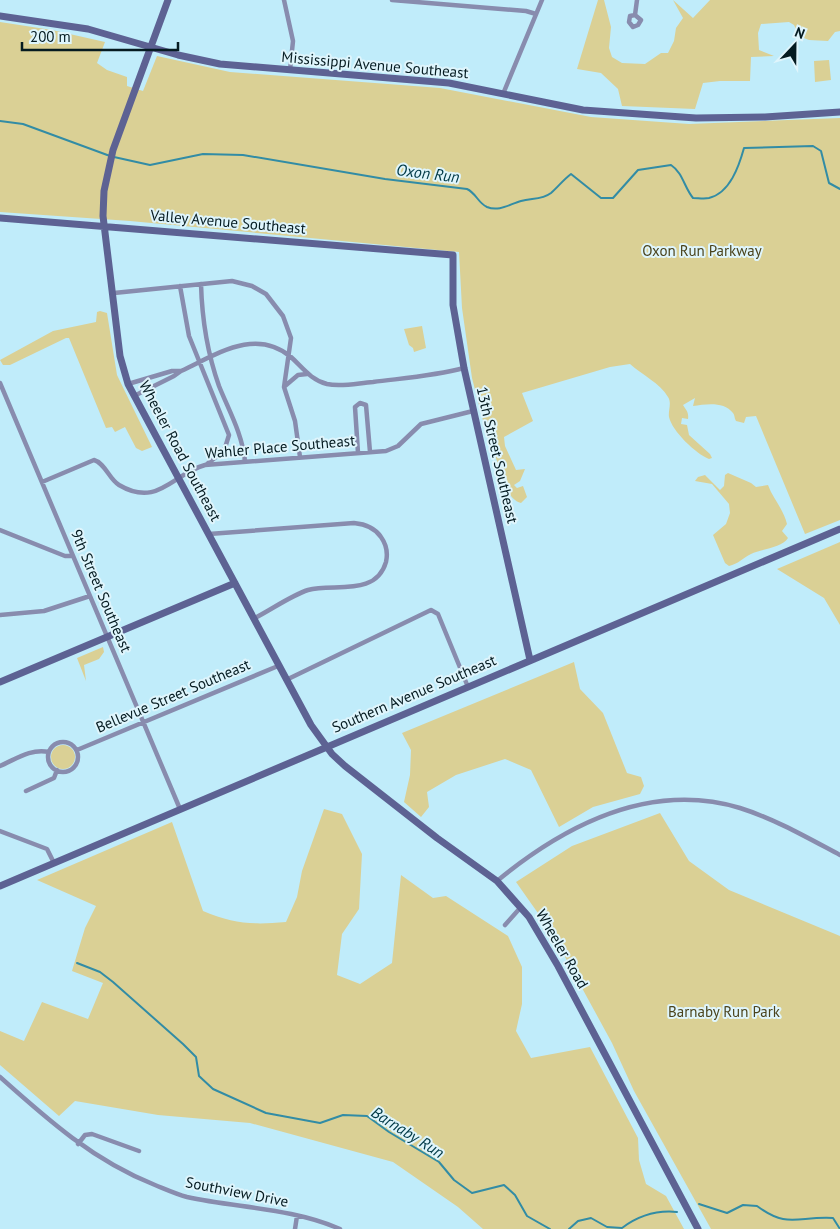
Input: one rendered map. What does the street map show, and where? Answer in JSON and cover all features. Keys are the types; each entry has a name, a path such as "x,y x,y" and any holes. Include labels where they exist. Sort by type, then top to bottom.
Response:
{"main road":[{"name":"Wheeler Road Southeast","path":"168,0 109,162 104,198 105,226 120,356 128,384 134,396 278,666 311,725 327,747"},
{"name":"Mississippi Avenue Southeast","path":"0,16 88,29 151,48 210,62 443,83 582,110 642,116 742,118 840,112"},
{"name":"Valley Avenue Southeast","path":"0,218 453,254"},
{"name":"13th Street Southeast","path":"453,254 453,305 464,368 530,660"},
{"name":"Southern Avenue Southeast","path":"0,886 840,529"},
{"path":"0,682 234,583"},
{"name":"Wheeler Road","path":"327,747 364,782 497,880 521,906 558,966 698,1229"}],"street":[{"path":"284,0 293,44 290,70"},
{"path":"392,0 439,2 526,11 536,14"},
{"path":"503,94 542,0"},
{"path":"635,15 637,0"},
{"path":"114,293 238,282 252,286 266,294 276,304 291,338 284,387 295,421 300,457"},
{"path":"201,284 204,329 210,358 220,389 240,434 245,462"},
{"path":"180,286 184,315 200,362 227,425 228,439 224,451 205,465"},
{"path":"134,396 181,370 234,346 252,343 270,346 289,356 307,374 321,382 340,385 430,376 464,368"},
{"path":"128,384 181,370"},
{"path":"284,387 298,375 307,374"},
{"name":"9th Street Southeast","path":"0,383 180,809"},
{"path":"213,393 220,389"},
{"path":"358,453 355,408 360,403 366,404 370,452"},
{"name":"Wahler Place Southeast","path":"42,482 94,460 100,462 114,481 135,492 159,490 187,471 205,465 370,452 394,448 421,424 474,411"},
{"path":"228,439 240,434"},
{"path":"209,534 354,523 372,528 383,540 387,552 385,564 380,574 368,584 307,591 254,619"},
{"path":"0,530 65,556 73,556"},
{"path":"0,615 44,611 90,596"},
{"path":"286,680 427,610 436,612 468,687"},
{"name":"Bellevue Street Southeast","path":"77,750 278,666"},
{"path":"62,741 72,744 77,750 78,760 73,768 65,772 57,770 49,763 49,752 53,745 62,741"},
{"path":"0,766 31,752 39,750 49,752"},
{"path":"26,790 54,778 57,770"},
{"path":"497,880 522,860 591,820 628,806 659,801 692,800 741,808 840,855"},
{"path":"0,830 47,849 54,863"},
{"path":"505,925 521,906"},
{"name":"Southview Drive","path":"0,1077 52,1125 78,1144 95,1156 141,1180 185,1196 297,1216 340,1229"},
{"path":"78,1144 85,1135 92,1134 139,1151"},
{"name":"Southview Drive","path":"295,1229 297,1216"}],"green space":[{"path":"598,0 604,0 611,27 609,48 612,57 622,63 645,64 661,53 668,53 674,41 676,28 683,18 673,0 693,18 710,0 840,0 840,31 835,32 828,41 809,40 799,36 794,25 789,22 761,24 758,33 759,50 774,56 751,57 750,81 703,83 695,109 622,106 618,89 601,73 577,69"},
{"name":"Oxon Run Parkway","path":"0,22 52,30 105,42 97,63 107,70 127,77 127,86 143,91 157,56 230,72 440,88 591,117 689,124 840,118 840,520 805,534 756,416 746,417 744,423 736,421 734,414 729,409 720,405 693,406 695,398 683,405 688,413 688,419 682,418 681,424 687,425 689,435 710,454 712,458 709,459 691,447 671,423 669,417 670,404 665,392 630,364 610,367 522,393 533,421 504,437 505,446 516,470 525,469 520,481 514,485 517,488 523,486 527,497 521,503 517,502 508,490 507,479 503,477 486,432 472,378 462,308 459,252 130,221 0,212"},
{"path":"829,60 831,80 815,82 814,61"},
{"path":"97,312 107,313 117,375 152,447 142,451 136,448 125,427 115,432 112,427 106,428 69,338 10,365 3,365 0,360 53,331 96,322"},
{"path":"422,326 426,348 414,352 413,348 409,345 404,329"},
{"path":"728,473 756,487 768,485 785,518 787,524 782,531 788,538 781,544 755,552 729,566 725,563 713,535 726,524 730,513 729,504 712,484 695,481 698,477 705,475 720,490 724,486 725,475"},
{"path":"840,542 840,625 824,598 777,569"},
{"path":"103,647 104,652 99,659 84,665 86,681 77,658"},
{"path":"574,662 580,689 603,713 627,773 641,777 644,786 640,794 593,807 559,827 531,770 505,759 456,775 427,792 429,807 421,817 404,802 410,775 411,750 402,733"},
{"path":"63,745 68,746 74,752 74,762 68,768 63,769 58,768 52,762 51,757 52,752 58,746"},
{"path":"324,809 342,814 362,854 359,909 342,934 337,975 360,984 392,963 401,875 433,898 446,896 508,936 522,967 522,1004 516,1031 531,1058 590,1047 638,1138 639,1160 646,1184 666,1196 684,1229 483,1229 458,1207 393,1162 250,1123 158,1115 75,1101 59,1116 0,1065 0,1031 24,1041 42,1002 88,1019 103,983 72,971 85,928 96,906 37,880 172,822 203,911 224,919 244,923 286,922 297,897 302,871"},
{"name":"Barnaby Run Park","path":"660,813 689,861 729,890 840,936 840,1229 711,1229 634,1091 612,1043 552,933 516,882 572,846"}],"waterway":[{"name":"Oxon Run","path":"0,121 23,124 110,156"},
{"name":"Oxon Run","path":"114,157 150,165 203,154 243,155 385,179 467,189 481,203 496,209 548,195 571,174 601,198 613,198 638,170 671,165 681,176 693,198 709,198 723,191 728,185 744,148 813,146 821,151 829,183 840,189"},
{"name":"Barnaby Run","path":"77,963 100,972 183,1044 196,1057 199,1076 213,1089 266,1113 320,1123 343,1115 367,1116 389,1132 439,1162 454,1180 472,1193 504,1185 515,1195 527,1216 550,1229"},
{"name":"Barnaby Run","path":"699,1204 727,1213 743,1205 757,1206 777,1217 793,1220 833,1218 840,1229"},
{"name":"Barnaby Run","path":"569,1229 578,1221 591,1218 607,1227 622,1228 648,1215 662,1212 677,1212"}]}
